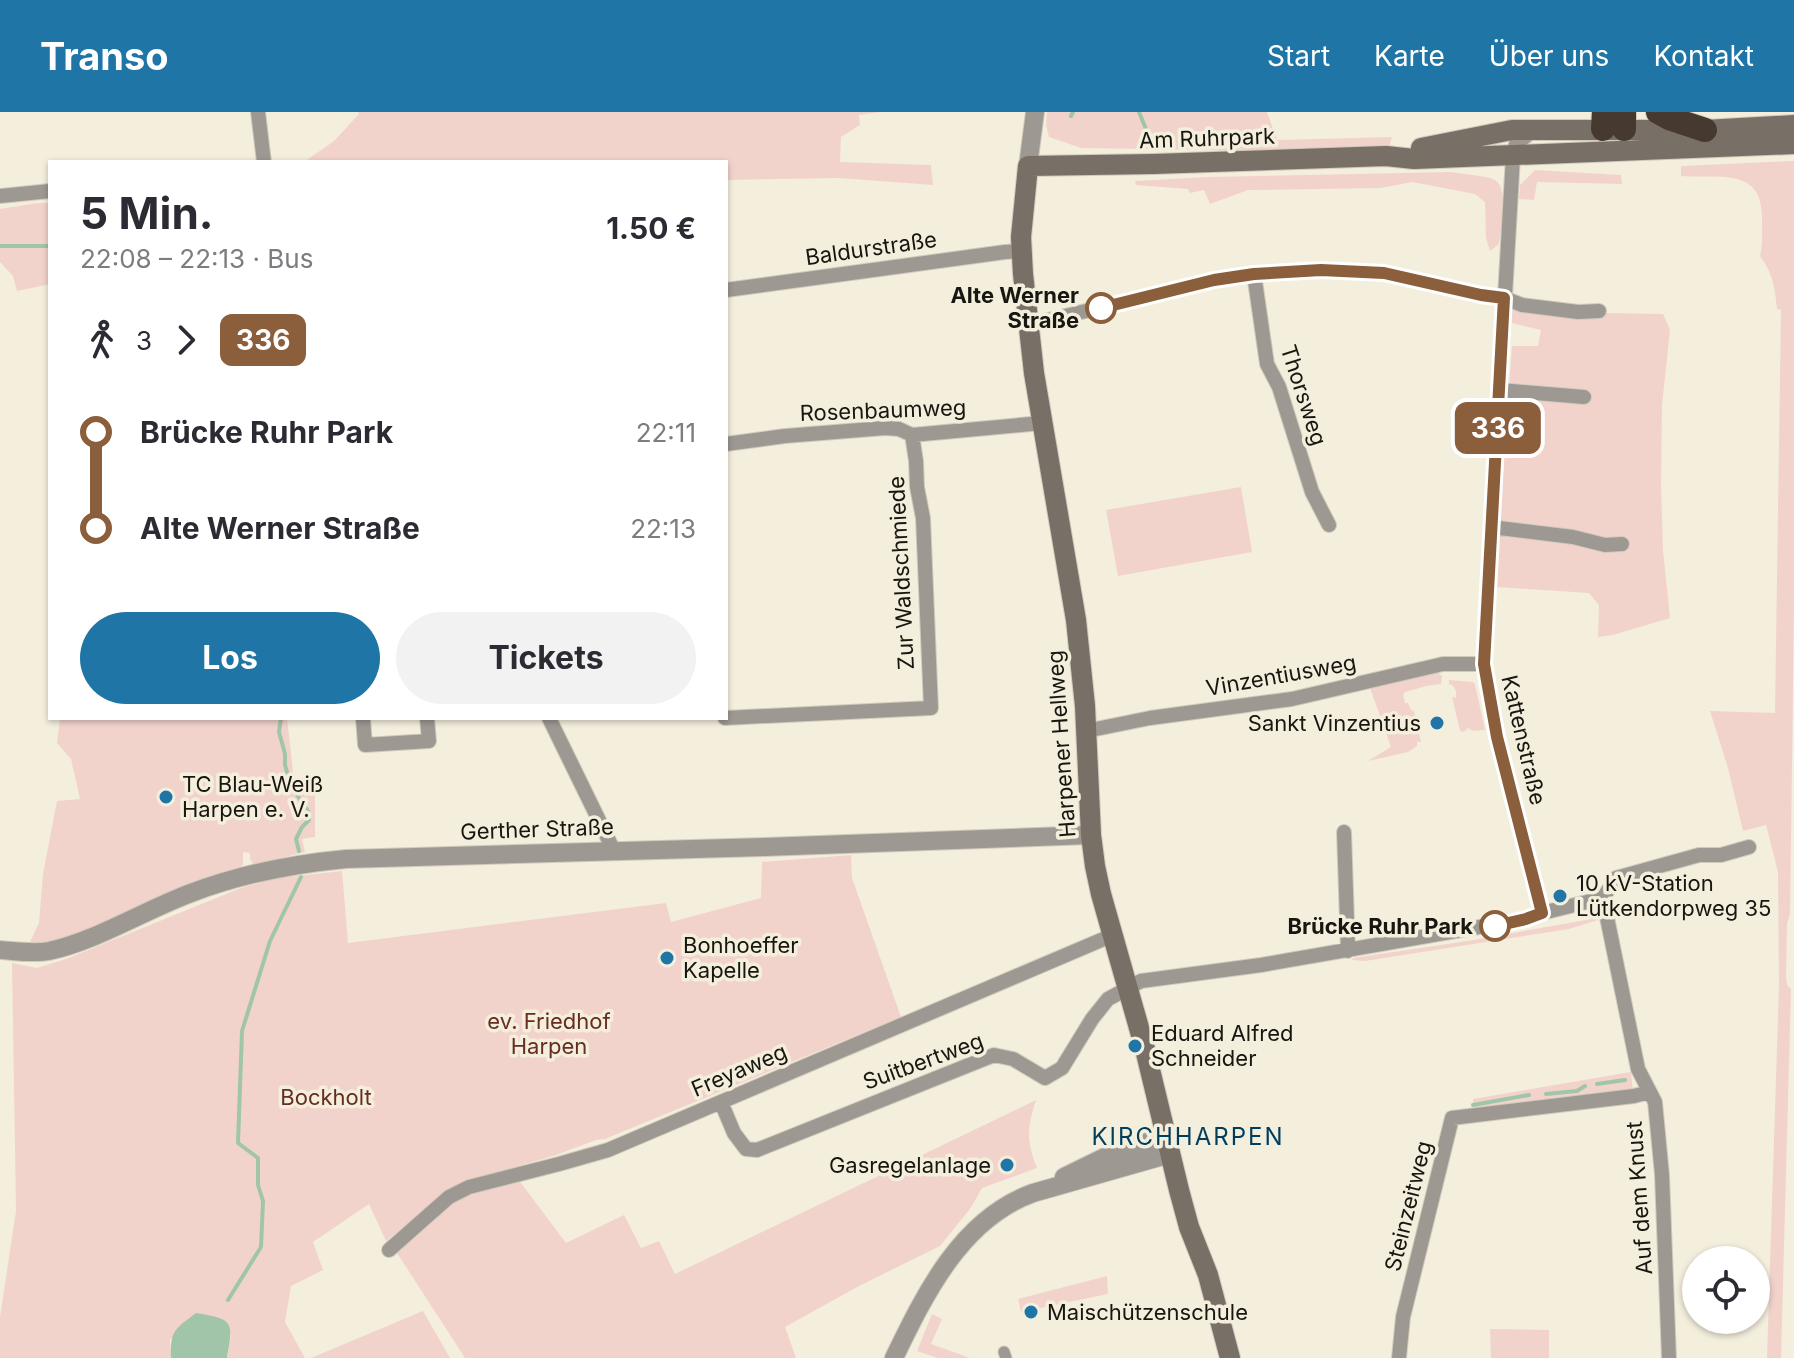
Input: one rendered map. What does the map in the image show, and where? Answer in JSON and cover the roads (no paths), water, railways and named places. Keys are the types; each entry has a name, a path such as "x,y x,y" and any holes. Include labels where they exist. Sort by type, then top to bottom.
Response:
{"highway":[{"path":"1658,112 1705,130"}],"main road":[{"name":"Am Ruhrpark","path":"1386,156 1512,130 1617,127 1793,134"},
{"name":"Am Ruhrpark","path":"1028,166 1386,156 1414,159 1513,156 1617,127 1793,134"},
{"name":"Harpener Hellweg","path":"1028,166 1022,251 1028,325 1076,620 1091,835 1101,894 1129,986 1189,1227 1208,1275 1230,1358"}],"street":[{"path":"258,112 264,160"},
{"name":"Harpener Hellweg","path":"1028,166 1035,112"},
{"path":"1513,156 1516,144 1535,129"},
{"path":"1467,138 1496,140 1513,156"},
{"name":"Kattenstraße","path":"1513,156 1484,664 1497,737 1542,913"},
{"path":"0,196 48,191"},
{"name":"Baldurstraße","path":"728,290 1022,251"},
{"path":"1028,325 1214,280 1321,270 1384,273 1504,298 1522,305 1554,310 1599,311"},
{"name":"Thorsweg","path":"1254,274 1267,364 1279,387 1312,492 1329,525"},
{"path":"1500,390 1584,397"},
{"name":"Rosenbaumweg","path":"728,444 885,428 899,429 912,435 1042,423"},
{"name":"Zur Waldschmiede","path":"728,718 931,708 923,518 912,435"},
{"path":"1491,527 1573,537 1605,545 1622,544"},
{"name":"Vinzentiusweg","path":"1086,731 1150,718 1292,699 1443,664 1484,664"},
{"path":"363,720 365,745 429,741 427,720"},
{"path":"550,720 614,851"},
{"path":"1344,832 1348,951"},
{"name":"Gerther Straße","path":"0,950 52,950 194,892 253,874 305,863 346,859 1091,835"},
{"path":"1129,986 1141,981 1261,965 1517,921 1603,898 1616,878 1699,855 1721,855 1749,847"},
{"name":"Auf dem Knust","path":"1603,898 1638,1069 1655,1102 1662,1175 1669,1358"},
{"name":"Freyaweg","path":"389,1250 449,1197 469,1187 608,1150 1113,935"},
{"name":"Suitbertweg","path":"721,1102 734,1133 746,1149 757,1150 994,1055 1013,1059 1045,1078 1062,1068 1108,999 1129,986"},
{"name":"Steinzeitweg","path":"1399,1358 1403,1317 1452,1118 1649,1092"},
{"path":"894,1358 947,1262 996,1210 1017,1199 1168,1145"}],"waterway":[{"path":"1071,116 1073,112"},
{"path":"1139,112 1148,134"},
{"path":"0,246 48,246"},
{"path":"281,720 279,732 291,786 308,811 309,820 296,839 299,851"},
{"path":"228,1300 261,1247 263,1201 258,1185 258,1158 238,1143 242,1031 270,941 301,877"},
{"path":"1597,1084 1625,1080"},
{"path":"1546,1094 1577,1091 1585,1086"},
{"path":"1473,1105 1529,1095"}],"place":[{"name":"Alte Werner Straße","path":"1101,308"},
{"name":"Sankt Vinzentius","path":"1437,723"},
{"name":"TC Blau-Weiß Harpen e. V.","path":"166,797"},
{"name":"10 kV-Station Lütkendorpweg 35","path":"1560,896"},
{"name":"Brücke Ruhr Park","path":"1495,926"},
{"name":"Bonhoeffer Kapelle","path":"667,958"},
{"name":"Eduard Alfred Schneider","path":"1135,1046"},
{"name":"Gasregelanlage","path":"1007,1165"},
{"name":"Maischützenschule","path":"1031,1312"}],"district":[{"name":"KIRCHHARPEN","path":"1188,1136"}],"park label":[{"name":"ev. Friedhof Harpen","path":"549,1034"},
{"name":"Bockholt","path":"326,1097"}]}
